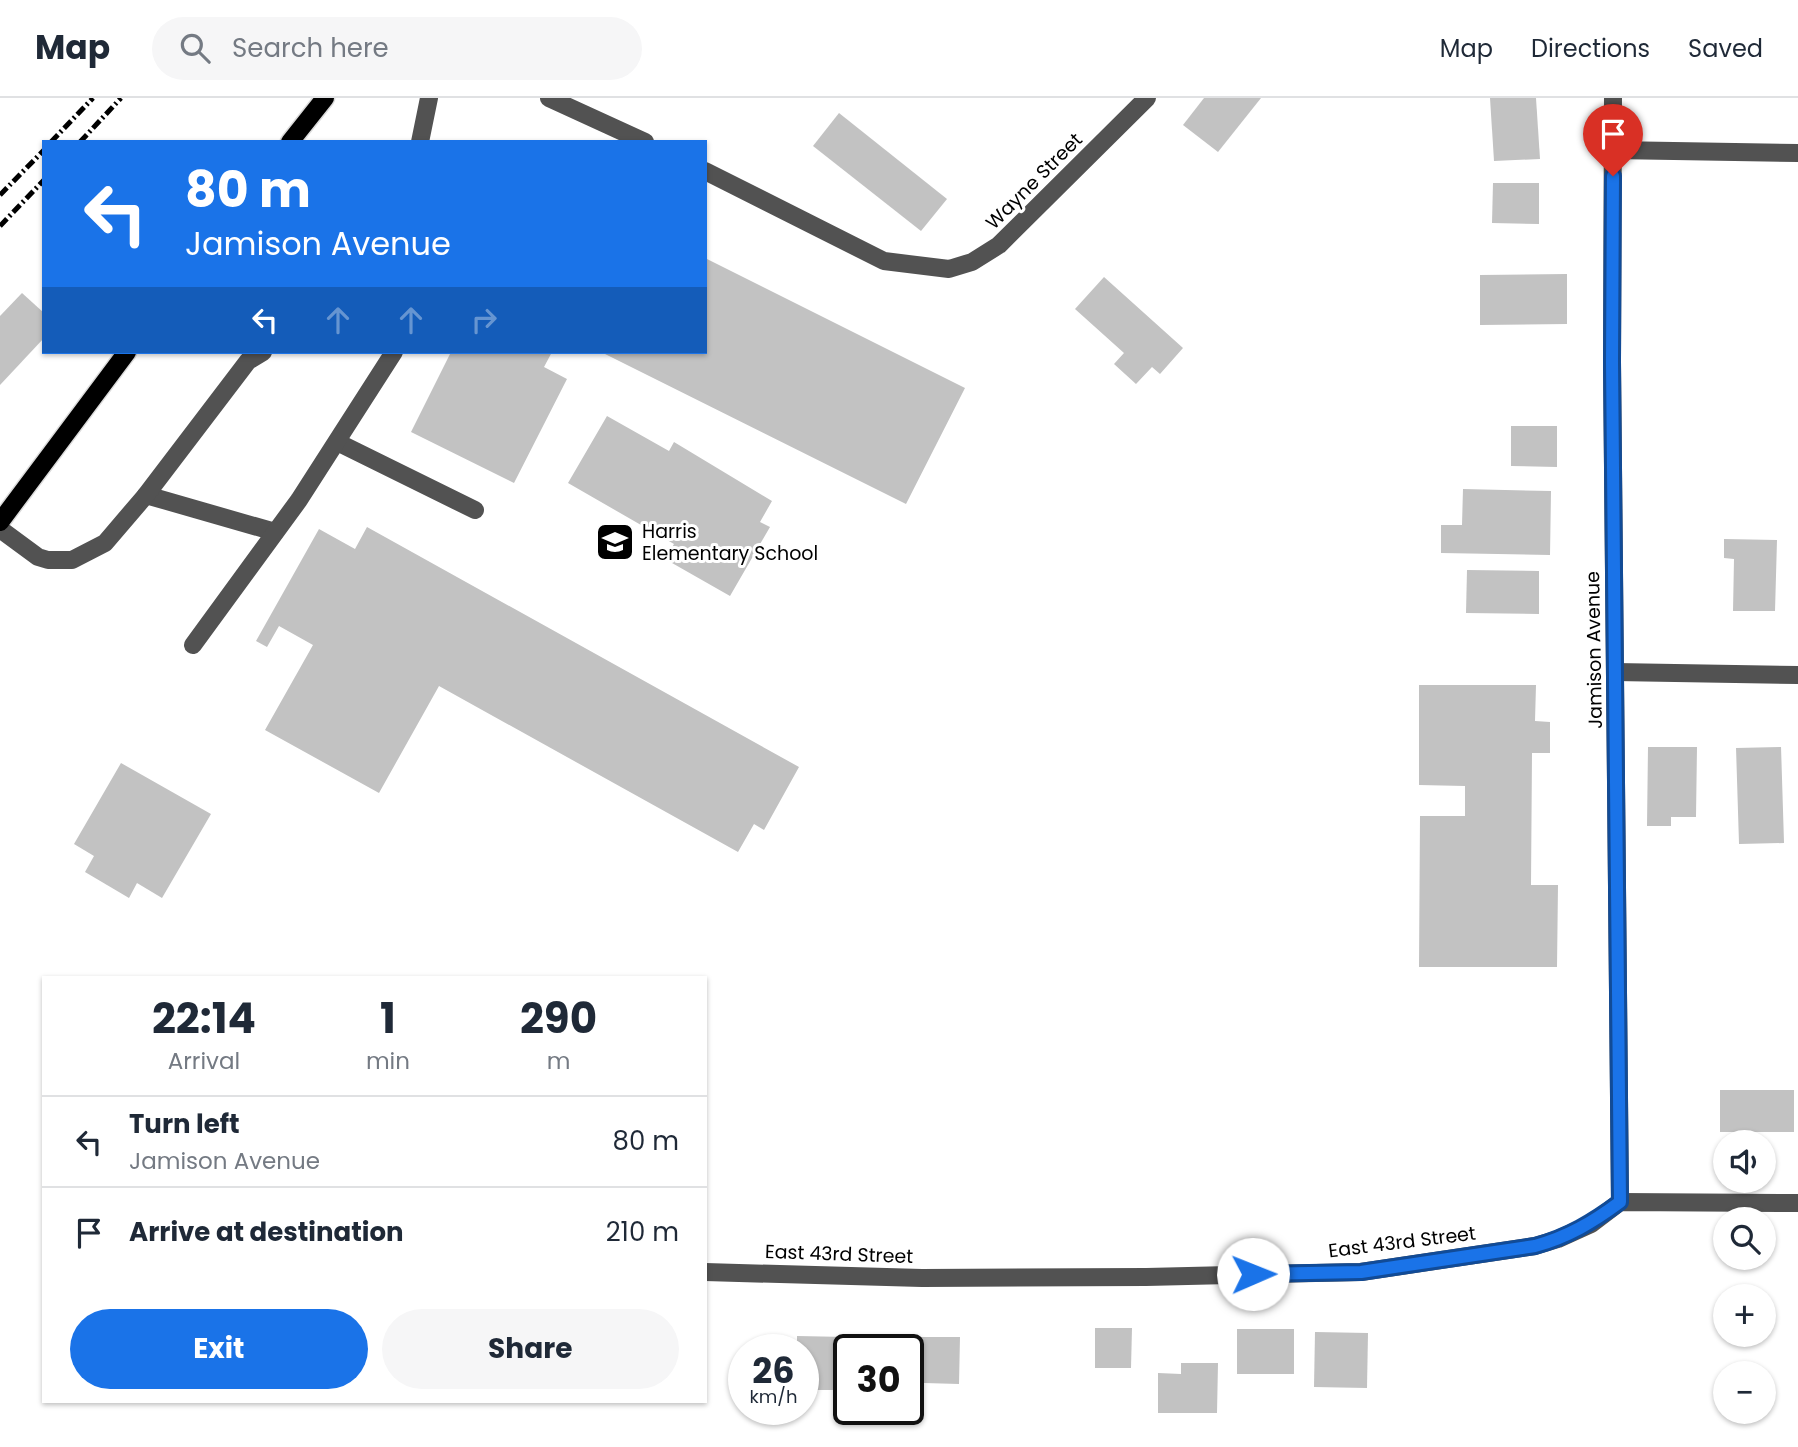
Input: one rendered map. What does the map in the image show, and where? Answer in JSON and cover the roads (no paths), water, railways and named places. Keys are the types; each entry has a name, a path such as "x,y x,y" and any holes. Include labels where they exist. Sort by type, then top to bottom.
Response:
{"main road":[{"path":"292,140 325,98"},
{"path":"0,522 126,354"}],"street":[{"path":"420,140 429,98"},
{"path":"550,98 641,140"},
{"name":"Wayne Street","path":"707,172 884,261 949,269 972,262 999,245 1147,98"},
{"name":"Jamison Avenue","path":"1613,98 1612,362 1620,1202"},
{"path":"1613,150 1798,153"},
{"path":"0,529 38,557 48,560 72,560 106,543 248,361 260,354"},
{"path":"193,645 299,500 393,354"},
{"path":"337,442 475,510"},
{"path":"146,495 275,532"},
{"path":"1615,672 1798,676"},
{"path":"1620,1202 1798,1203"},
{"name":"East 43rd Street","path":"707,1272 922,1278 1361,1272 1535,1246 1558,1240 1591,1224 1620,1202"}],"railway":[{"path":"53,140 93,98"},
{"path":"82,140 121,98"},
{"path":"0,195 42,152"},
{"path":"0,226 42,182"}],"place":[{"name":"Harris Elementary School","path":"615,542"}]}
